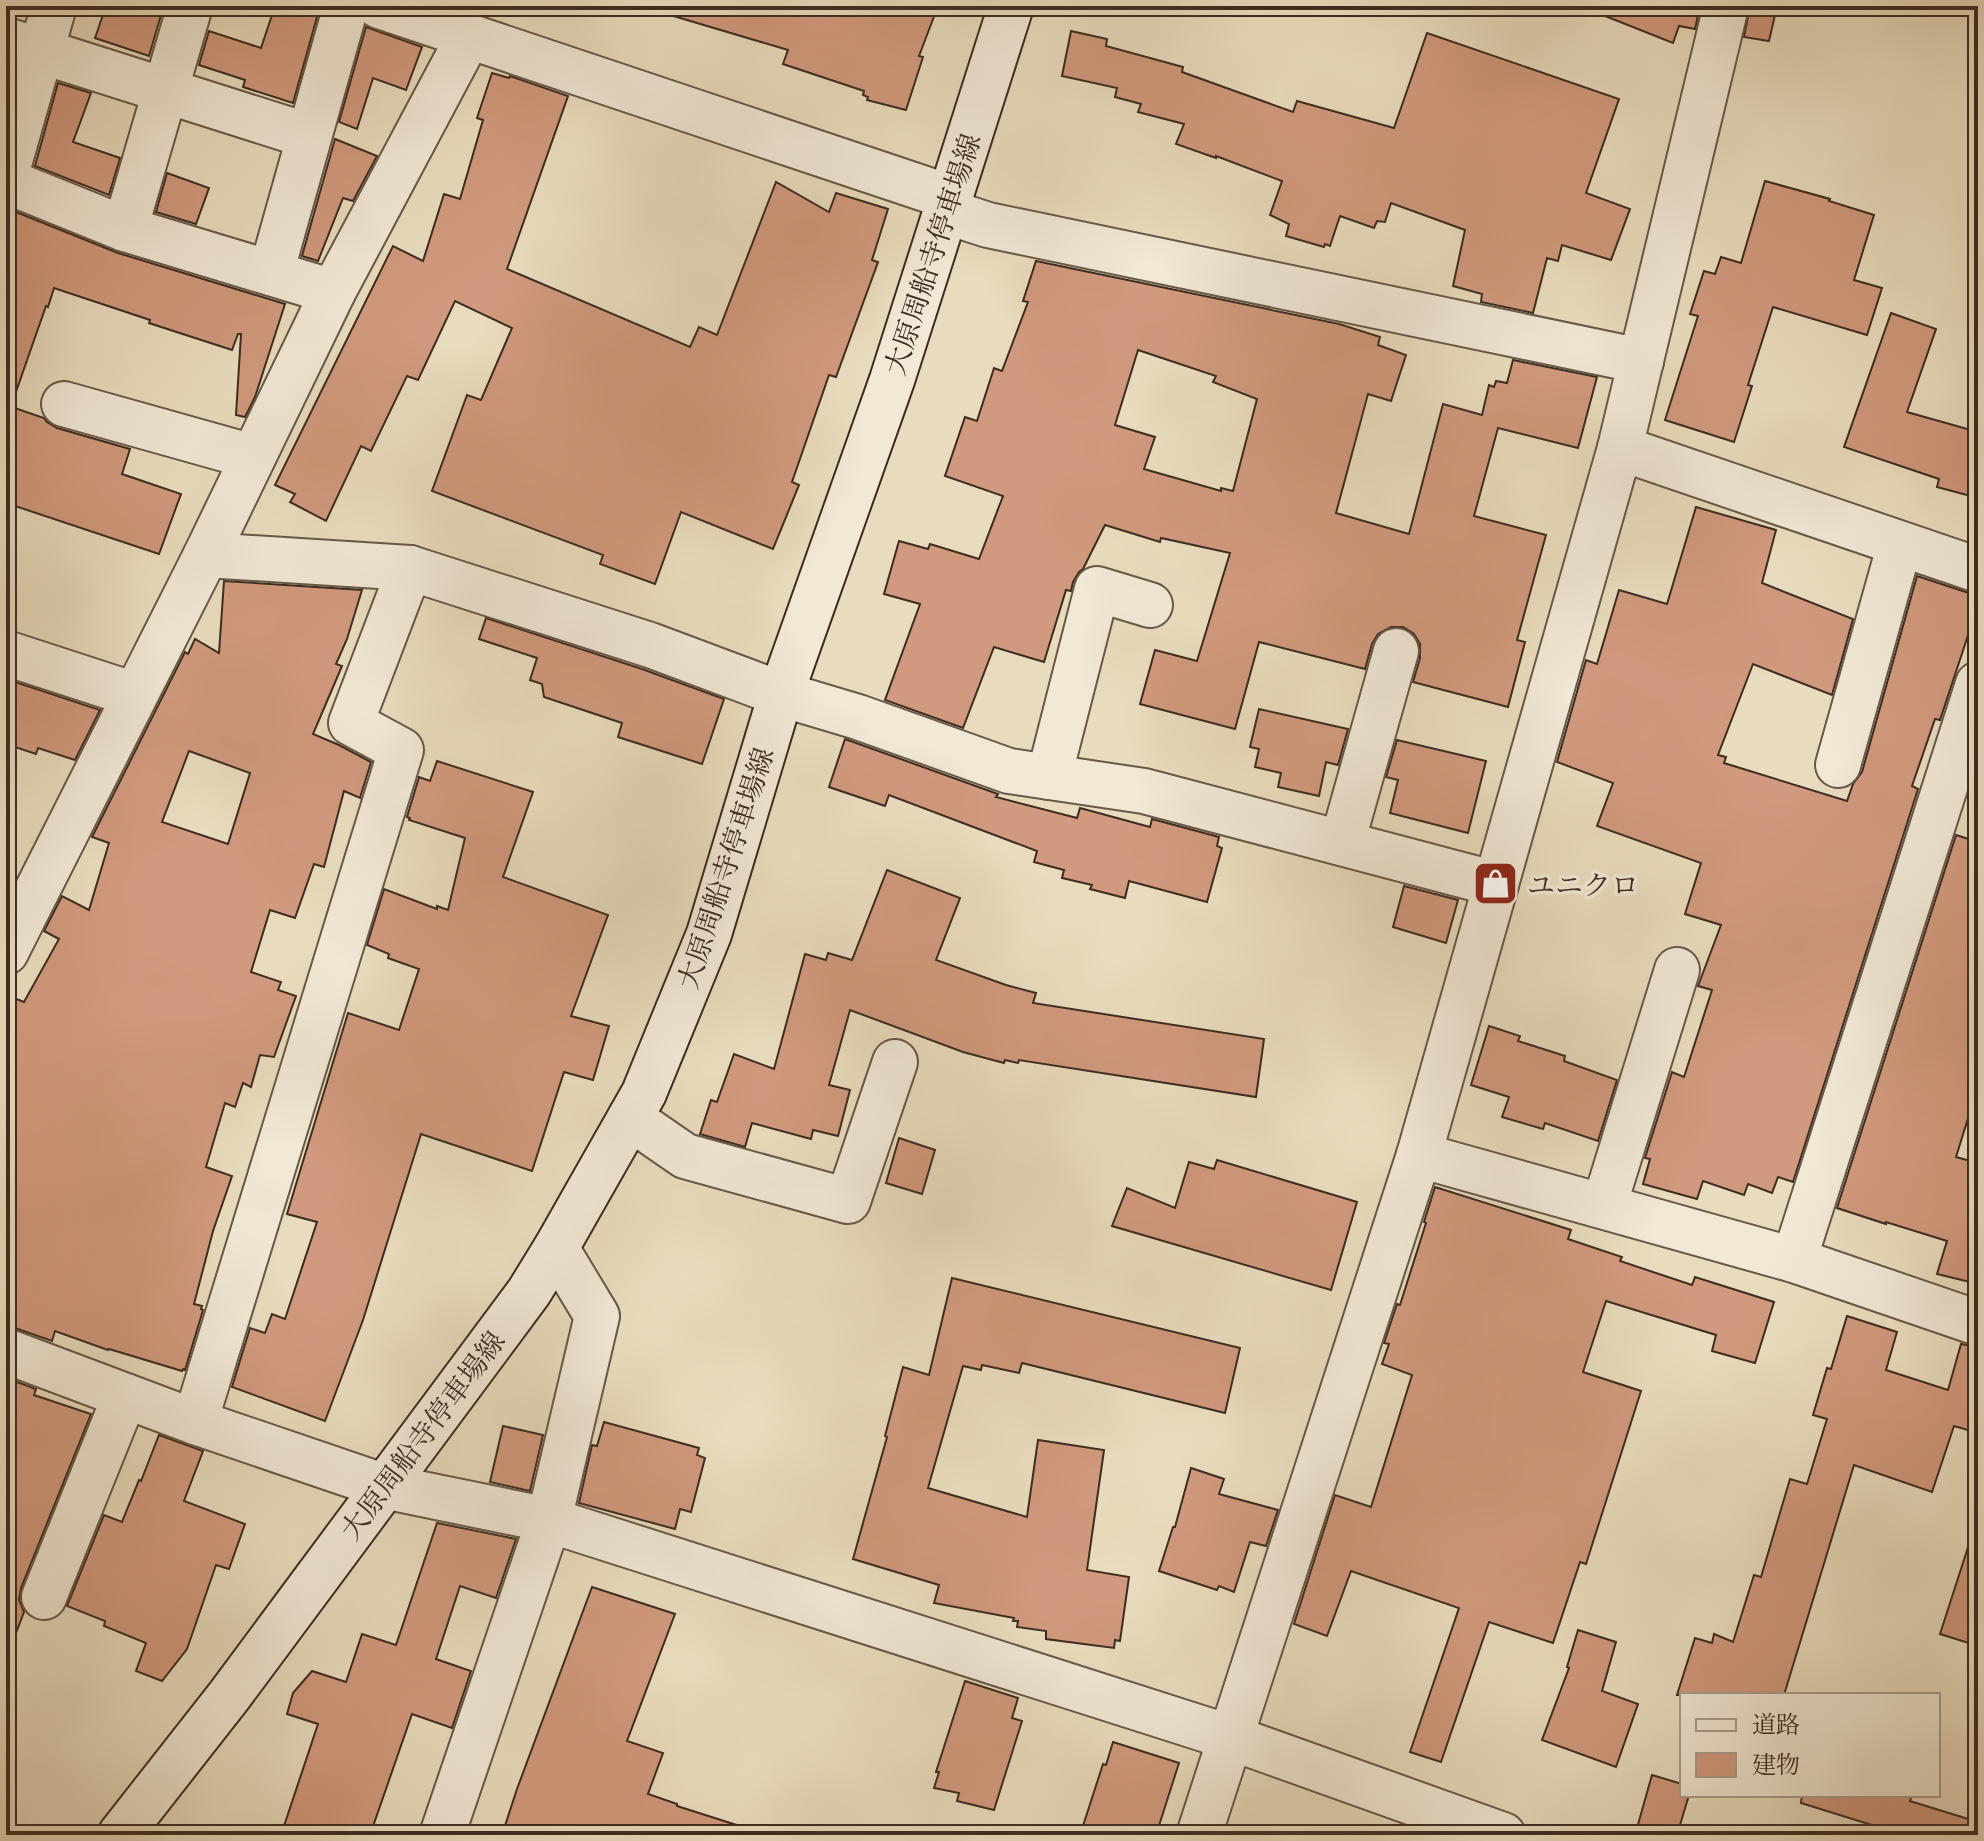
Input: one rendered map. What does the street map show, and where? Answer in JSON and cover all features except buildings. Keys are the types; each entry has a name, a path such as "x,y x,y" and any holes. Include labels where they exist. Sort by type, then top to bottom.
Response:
{"street":[{"path":"6,175 24,45 54,6"},
{"path":"125,229 190,6"},
{"path":"271,273 346,6"},
{"path":"379,6 947,204 988,225 1641,361"},
{"name":"大原周船寺停車場線","path":"120,1835 229,1696 529,1292 644,1093 709,934 781,694 892,380 1011,6"},
{"path":"1199,1835 1419,1155 1620,448 1726,6"},
{"path":"6,952 206,555 333,292 469,36"},
{"path":"24,45 309,136"},
{"path":"6,181 125,229 333,292"},
{"path":"64,404 253,457"},
{"path":"1620,448 1978,570"},
{"path":"1838,765 1900,544"},
{"path":"206,555 410,568 650,645 781,694 858,717 1009,771 1144,791 1496,884"},
{"path":"195,1422 401,750 351,723 410,568"},
{"path":"1049,777 1097,589 1150,605"},
{"path":"1342,843 1396,651"},
{"path":"6,653 135,695"},
{"path":"1794,1260 1978,684"},
{"path":"1604,1206 1677,970"},
{"path":"630,1118 685,1156 848,1201 895,1062"},
{"path":"1419,1155 1794,1260 1978,1323"},
{"path":"442,1835 549,1520 597,1316 556,1248"},
{"path":"6,1351 195,1422 383,1486 549,1520 1232,1738 1503,1835"},
{"path":"44,1597 125,1396"}],"place":[{"name":"ユニクロ","path":"1496,884"}]}
